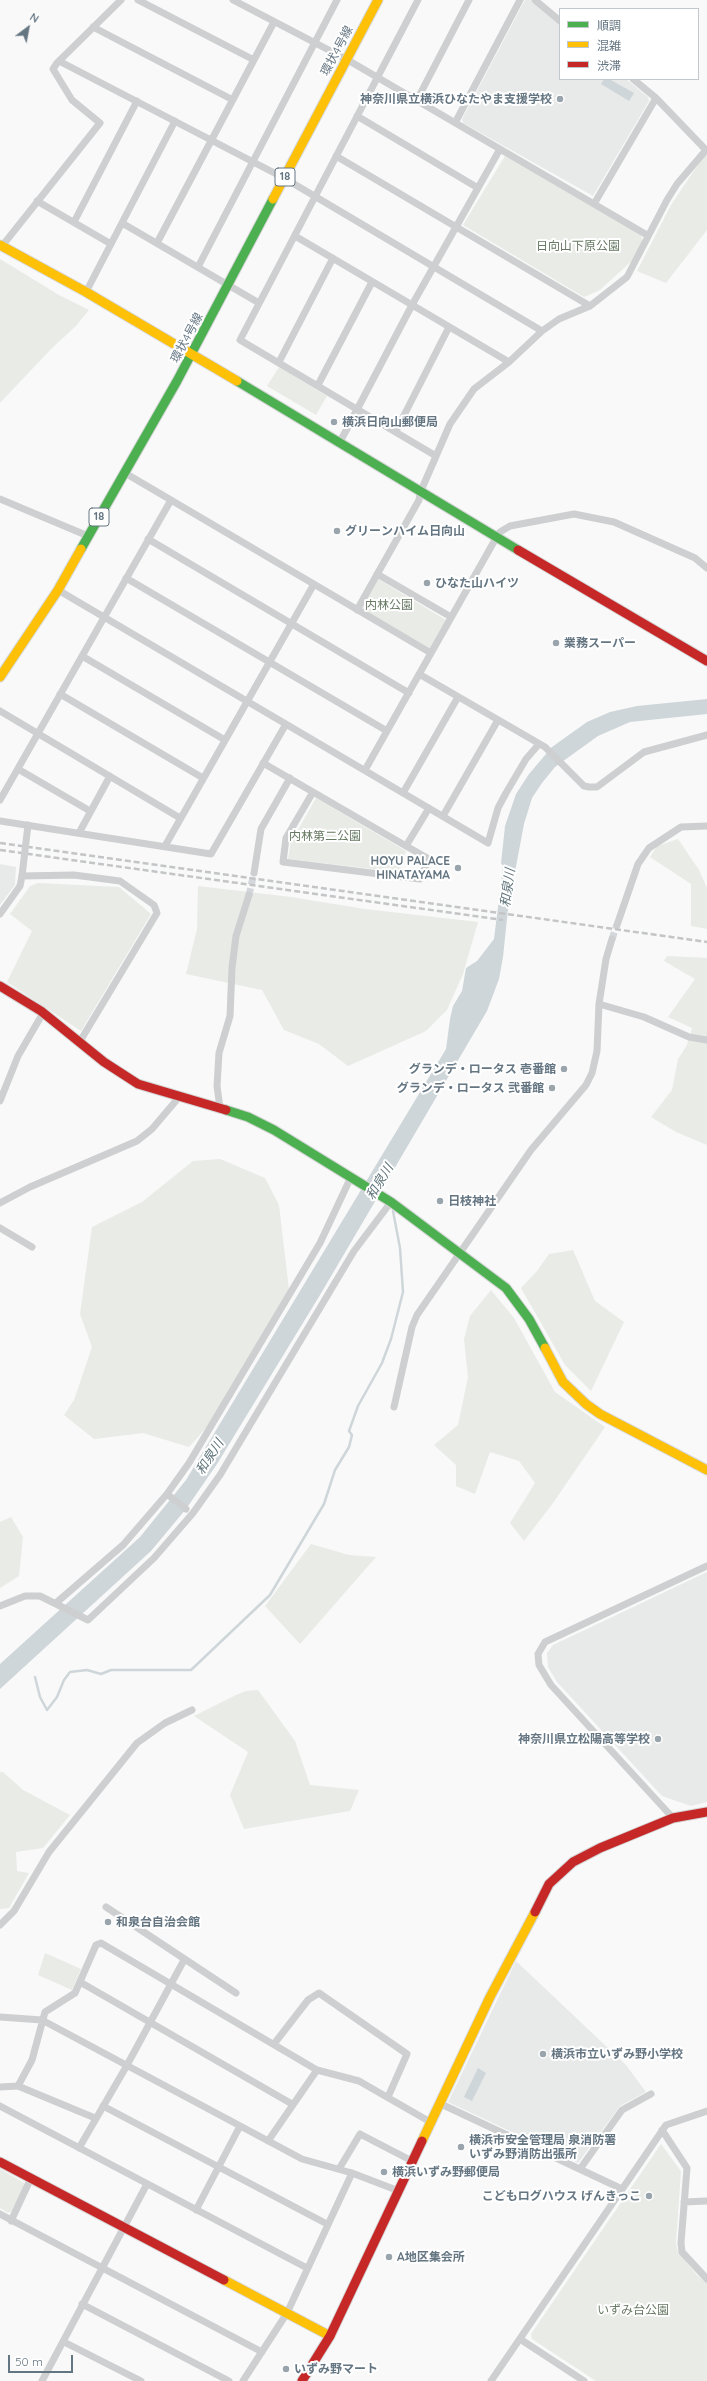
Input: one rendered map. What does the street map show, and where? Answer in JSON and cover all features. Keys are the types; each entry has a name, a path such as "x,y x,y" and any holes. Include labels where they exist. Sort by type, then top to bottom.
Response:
{"street":[{"path":"121,0 59,61 54,69 72,100 100,123 1,246 86,292 192,354 340,442 420,493 707,661"},
{"path":"138,0 254,60"},
{"path":"232,0 378,77 647,235"},
{"name":"環状4号線","path":"0,677 58,590 192,354 378,0"},
{"path":"418,0 240,340 436,456"},
{"path":"417,100 470,0"},
{"path":"455,123 520,0"},
{"path":"535,0 559,20"},
{"path":"198,267 315,43 335,1"},
{"path":"157,243 274,22"},
{"path":"93,27 233,100"},
{"path":"59,61 284,178 542,331"},
{"path":"357,610 419,500 420,493 450,424 474,389 509,362 542,331 559,319 590,306 627,277 647,235 677,184 706,150 656,98 633,80"},
{"path":"594,204 656,98"},
{"path":"74,222 137,101"},
{"path":"357,116 478,188"},
{"path":"86,292 175,121"},
{"path":"340,442 412,305 500,149"},
{"path":"336,156 590,306"},
{"path":"37,201 111,244"},
{"path":"122,222 259,303"},
{"path":"295,236 509,362"},
{"path":"278,362 333,258"},
{"path":"318,386 372,282"},
{"path":"396,431 450,327"},
{"path":"125,473 431,653"},
{"path":"0,499 88,536"},
{"path":"0,800 171,500"},
{"path":"365,770 496,538 500,532 510,526 574,514 614,522 695,558 707,568"},
{"path":"148,539 409,692"},
{"path":"377,574 451,617"},
{"path":"126,578 387,731"},
{"path":"164,846 314,584"},
{"path":"58,590 488,843 498,808 526,759 539,744"},
{"path":"82,656 225,740"},
{"path":"419,674 547,749 562,766 584,786 596,787 644,752 707,734"},
{"path":"60,694 203,778"},
{"path":"403,793 458,697"},
{"path":"0,711 180,818"},
{"path":"443,816 498,720"},
{"path":"0,820 211,854 286,724"},
{"path":"264,763 429,859 418,882 283,862 286,838 313,792"},
{"path":"18,769 90,811"},
{"path":"79,833 110,776"},
{"path":"254,873 261,829 290,778"},
{"path":"406,846 429,808"},
{"path":"0,914 20,886 28,825"},
{"path":"617,925 638,864 649,848 681,827 707,826"},
{"path":"22,876 74,875 120,881 154,905 157,913 79,1043"},
{"path":"220,1108 217,1086 219,1054 230,1016 232,968 236,936 249,895"},
{"path":"394,1407 412,1326 417,1315 458,1253 531,1150 586,1085 592,1073 597,1051 599,1004 606,960 612,939"},
{"path":"0,986 44,1013 79,1043 138,1084 248,1117 274,1130 391,1202 506,1288 518,1302 563,1382 575,1394 600,1414 707,1470"},
{"path":"599,1004 644,1017 689,1037 707,1040"},
{"path":"0,1101 18,1056 44,1013"},
{"path":"0,1203 137,1141 152,1129 180,1096"},
{"path":"56,1603 123,1545 170,1496 320,1243 351,1177"},
{"path":"0,1606 24,1596 32,1595 56,1603 88,1620 154,1558 193,1513 220,1475 354,1251 391,1202"},
{"path":"0,1228 32,1247"},
{"path":"170,1496 186,1509"},
{"path":"673,1818 551,1685 539,1665 538,1654 545,1642 707,1566"},
{"path":"0,1925 14,1911 49,1852 137,1743 165,1723 192,1710"},
{"path":"302,2381 330,2336 414,2162 490,1997 549,1884 573,1862 600,1848 673,1818 707,1812"},
{"path":"106,1907 236,1994"},
{"path":"18,2086 32,2060 45,2012 75,1993 96,1945 102,1943 317,2070 359,2080 432,2123"},
{"path":"79,2148 95,2118 126,2067 184,1960"},
{"path":"80,1982 292,2104"},
{"path":"274,2044 308,2000 319,1993 407,2054 388,2097"},
{"path":"0,2017 42,2020 126,2067 302,2159 339,2168 399,2191"},
{"path":"268,2141 292,2104 317,2070"},
{"path":"0,2087 18,2086 95,2118"},
{"path":"580,2169 622,2110 651,2094"},
{"path":"441,2104 622,2189"},
{"path":"0,2106 307,2268"},
{"path":"102,2106 327,2224"},
{"path":"490,2381 666,2125 707,2111"},
{"path":"196,2210 240,2126"},
{"path":"662,2130 687,2168 681,2243 682,2252 707,2279"},
{"path":"339,2168 360,2134 414,2162"},
{"path":"0,2162 330,2336"},
{"path":"243,2381 287,2313 352,2173"},
{"path":"11,2221 31,2178"},
{"path":"51,2381 43,2379 64,2342 101,2267 147,2184"},
{"path":"684,2202 707,2201"},
{"path":"0,2214 262,2352"},
{"path":"82,2304 229,2381"},
{"path":"520,2339 584,2381"},
{"path":"64,2342 141,2381"}],"shaded area":[{"name":"神奈川県立横浜ひなたやま支援学校","path":"525,0 530,0 559,25 559,80 627,80 648,97 649,101 593,196 463,123 462,119"},
{"path":"0,864 16,867 15,885 0,905"},
{"name":"神奈川県立松陽高等学校","path":"707,1572 707,1802 691,1806 662,1796 557,1682 548,1667 547,1653 553,1645"},
{"name":"横浜市立いずみ野小学校","path":"516,1961 626,2065 646,2092 620,2106 578,2163 448,2102"}],"green space":[{"path":"707,151 707,230 666,283 637,271 671,205"},
{"name":"日向山下原公園","path":"505,156 641,235 643,244 635,258 600,290 584,297 463,225"},
{"path":"0,259 59,295 89,310 76,326 52,348 0,403"},
{"path":"279,367 327,396 316,415 267,386"},
{"name":"内林公園","path":"378,579 446,620 430,648 361,609"},
{"name":"内林第二公園","path":"316,798 406,851 399,872 288,859 291,842"},
{"path":"678,839 699,870 707,888 707,929 691,926 691,884 650,857 657,846"},
{"path":"38,883 119,887 151,914 81,1031 7,982 32,931 10,914 30,886"},
{"path":"198,886 291,897 365,909 478,922 463,974 447,1010 426,1031 348,1066 319,1044 284,1030 262,990 186,974 197,929"},
{"path":"667,956 707,958 707,1145 676,1132 651,1117 672,1090 678,1059 687,1045 692,1028 668,1017 695,979 664,961"},
{"path":"220,1159 265,1178 279,1205 289,1290 224,1408 189,1447 143,1433 94,1439 64,1415 74,1400 92,1347 80,1314 92,1227 142,1202 193,1161"},
{"path":"573,1250 595,1301 624,1322 591,1391 565,1365 521,1288 537,1271 549,1254"},
{"path":"491,1290 514,1318 555,1392 605,1427 553,1503 524,1541 510,1523 535,1483 519,1461 490,1452 475,1494 456,1486 456,1465 434,1445 458,1425 468,1377 464,1339 470,1316"},
{"path":"11,1517 23,1537 19,1576 0,1588 0,1522"},
{"path":"311,1544 349,1555 376,1557 300,1644 265,1606"},
{"path":"258,1690 295,1741 310,1785 359,1790 350,1811 244,1829 230,1795 248,1752 194,1716 236,1695 246,1691"},
{"path":"0,1772 3,1772 23,1790 70,1815 43,1848 16,1852 17,1871 29,1873 9,1908 0,1909"},
{"path":"45,1953 81,1969 72,1990 38,1975"},
{"name":"いずみ台公園","path":"661,2144 681,2171 676,2243 678,2252 697,2275 707,2283 707,2381 596,2381 532,2339 531,2334"},
{"path":"0,2169 24,2183 25,2186 12,2211 8,2213 0,2208"}],"water":[{"path":"603,80 611,80 634,93 629,101 601,84"},
{"name":"和泉川","path":"707,699 707,714 630,722 598,736 555,767 542,783 532,798 524,824 508,909 499,979 487,1011 320,1295 217,1464 186,1509 151,1551 0,1689 0,1664 140,1537 186,1480 446,1049 453,1006 462,991 466,968 477,961 494,939 503,866 501,863 505,826 516,794 529,774 552,747 587,722 610,712 637,706"},
{"path":"478,2068 486,2073 472,2101 464,2097"}],"waterway":[{"path":"35,1677 40,1697 47,1710 57,1697 64,1680 70,1672 87,1670 101,1674 111,1670 191,1670 270,1595 324,1504 335,1470 349,1447 352,1435 349,1431 358,1406 382,1363 391,1339 403,1292 400,1248 393,1211"}],"tunnel":[{"path":"249,895 254,873"},
{"path":"612,939 617,925"}],"railway":[{"path":"0,843 707,942"},
{"path":"0,850 503,920"}],"traffic: fast":[{"path":"81,549 177,381 273,199"},
{"path":"237,381 518,550"},
{"path":"226,1110 248,1117 274,1130 391,1202 506,1288 529,1319 545,1348"}],"traffic: slow":[{"path":"273,199 378,0"},
{"path":"0,245 86,292 237,381"},
{"path":"0,677 58,590 81,549"},
{"path":"545,1348 563,1382 586,1404 600,1414 707,1470"},
{"path":"422,2141 490,1997 535,1912"},
{"path":"224,2280 330,2336"}],"traffic: jam":[{"path":"518,550 707,661"},
{"path":"0,986 41,1011 104,1062 138,1084 226,1110"},
{"path":"535,1912 549,1884 573,1862 600,1848 673,1818 707,1812"},
{"path":"302,2381 330,2336 422,2141"},
{"path":"0,2162 224,2280"}],"place":[{"name":"神奈川県立横浜ひなたやま支援学校","path":"560,99"},
{"name":"横浜日向山郵便局","path":"334,422"},
{"name":"グリーンハイム日向山","path":"337,531"},
{"name":"ひなた山ハイツ","path":"427,583"},
{"name":"業務スーパー","path":"556,643"},
{"name":"HOYU PALACE HINATAYAMA","path":"458,868"},
{"name":"グランデ・ロータス 壱番館","path":"564,1069"},
{"name":"グランデ・ロータス 弐番館","path":"552,1088"},
{"name":"日枝神社","path":"440,1201"},
{"name":"神奈川県立松陽高等学校","path":"658,1739"},
{"name":"和泉台自治会館","path":"108,1922"},
{"name":"横浜市立いずみ野小学校","path":"543,2054"},
{"name":"横浜市安全管理局 泉消防署 いずみ野消防出張所","path":"461,2147"},
{"name":"横浜いずみ野郵便局","path":"384,2172"},
{"name":"こどもログハウス げんきっこ","path":"649,2196"},
{"name":"A地区集会所","path":"389,2257"},
{"name":"いずみ野マート","path":"286,2369"}]}
